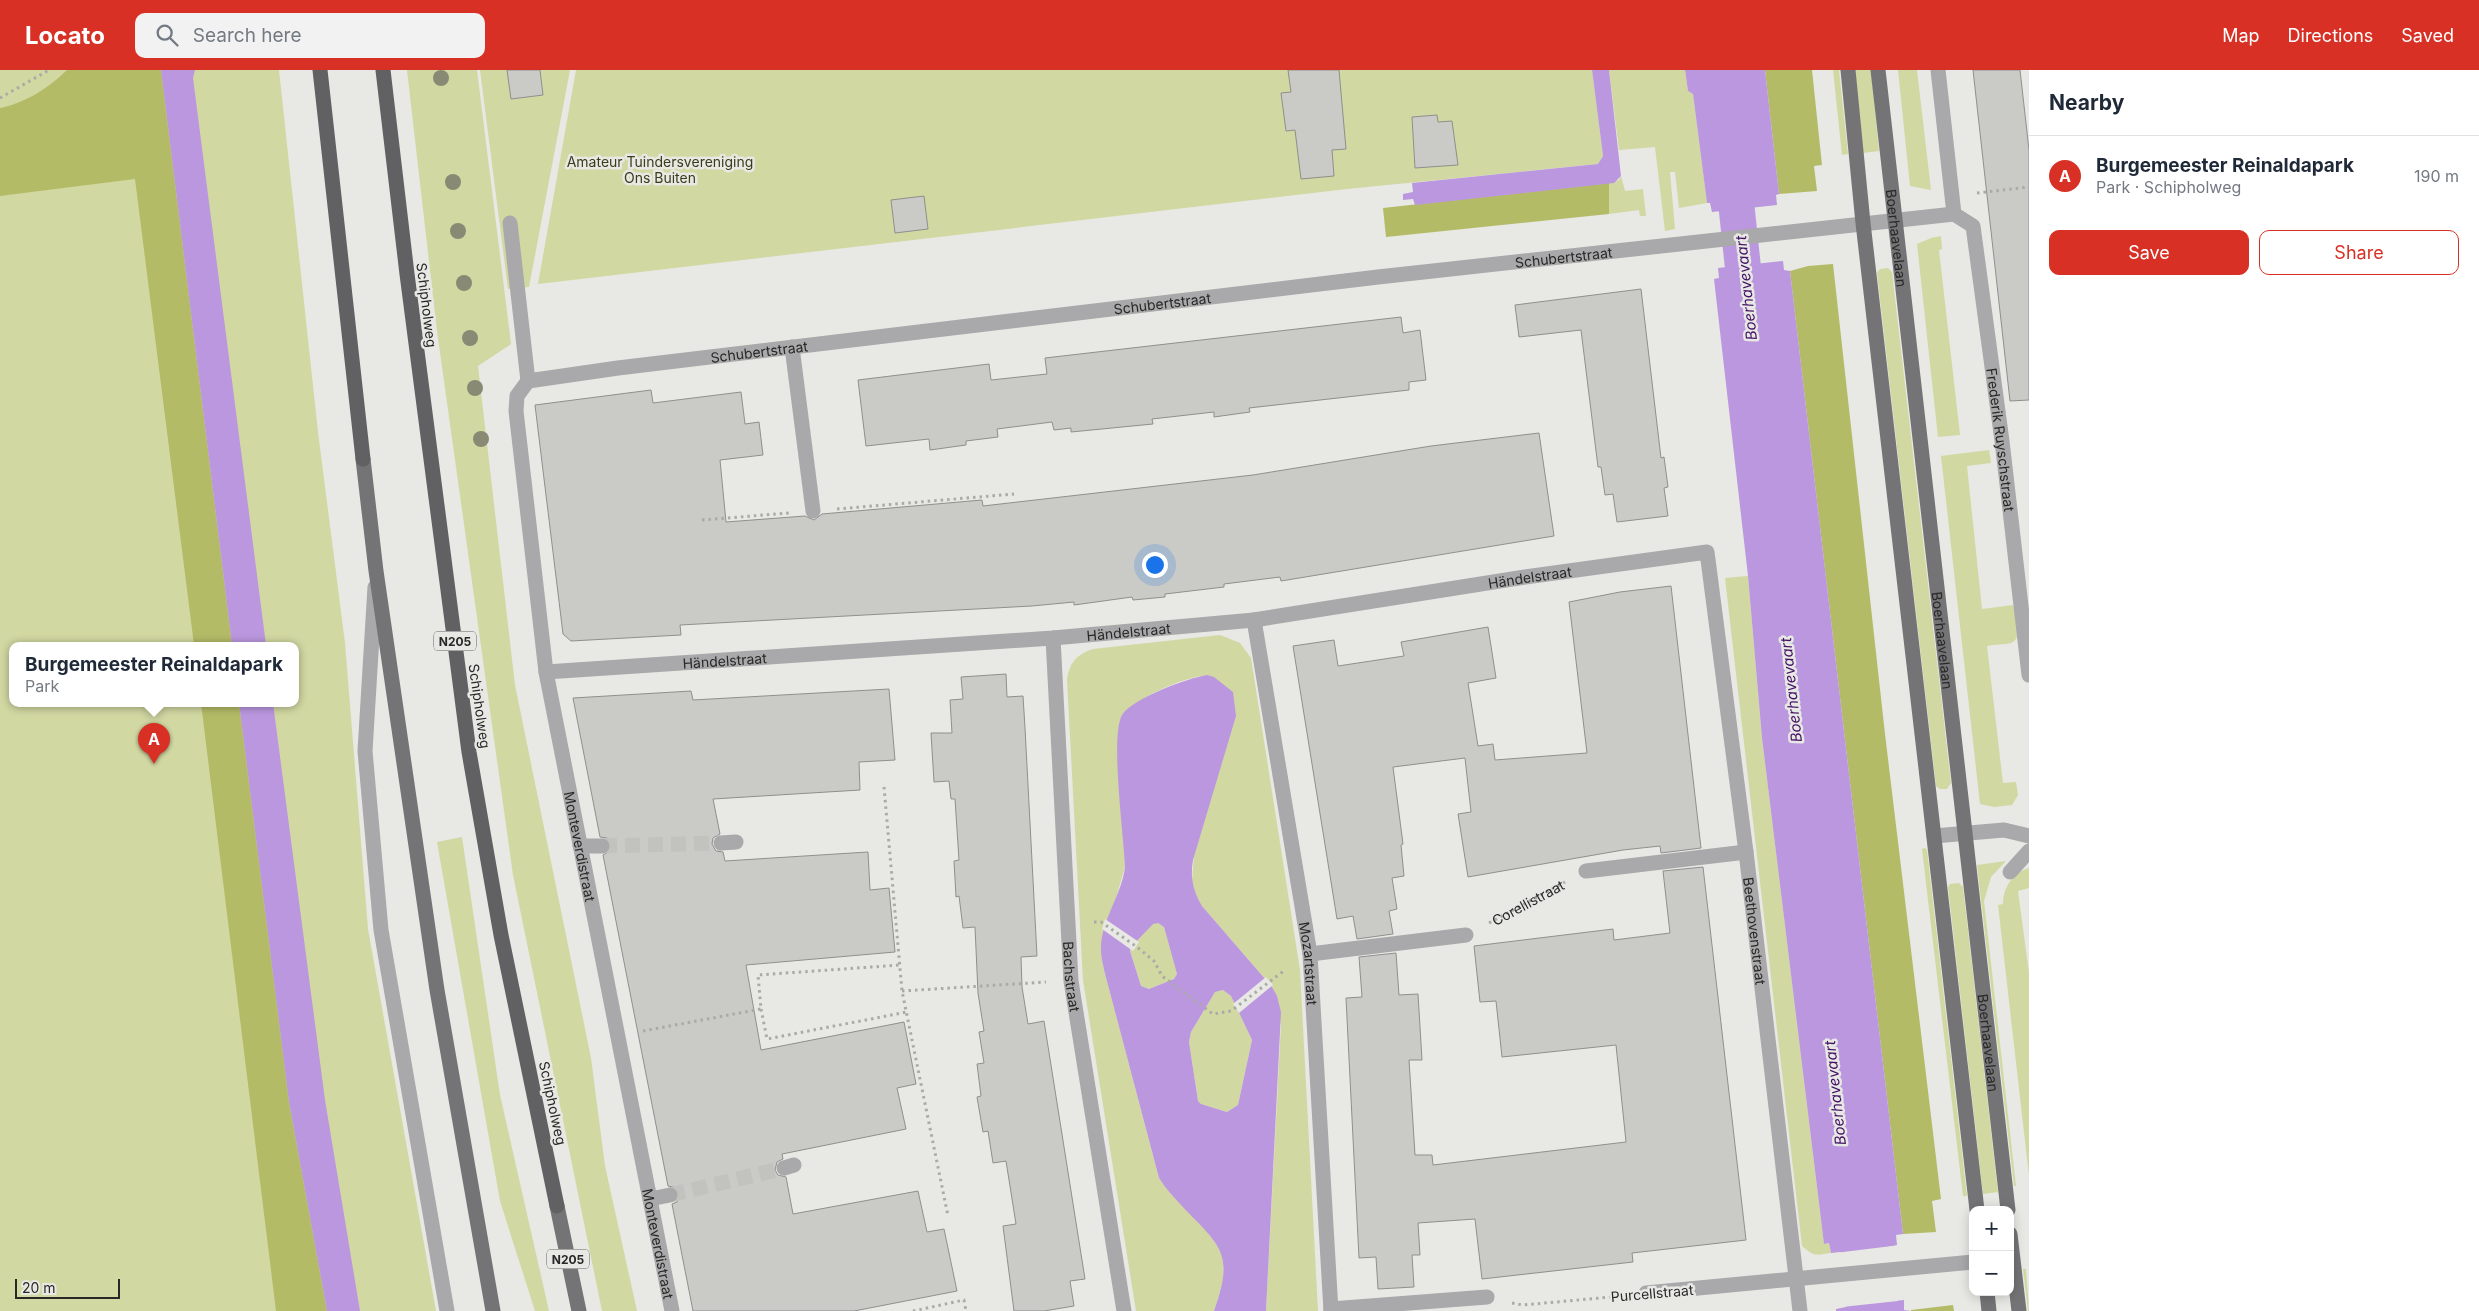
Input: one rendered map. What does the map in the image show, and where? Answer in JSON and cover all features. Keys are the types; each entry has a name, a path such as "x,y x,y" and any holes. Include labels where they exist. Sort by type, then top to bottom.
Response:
{"highway":[{"path":"320,70 363,459"},
{"name":"Schipholweg","path":"384,70 407,274 469,752 501,935 557,1206"}],"main road":[{"path":"1848,70 1863,224 1977,1206"},
{"name":"Boerhaavelaan","path":"1878,70 1893,221 1966,833 2008,1206"},
{"path":"363,459 376,571 437,990 493,1311"},
{"name":"Schipholweg","path":"557,1206 579,1311"},
{"path":"2014,1273 2019,1311"},
{"path":"1987,1296 1989,1311"}],"street":[{"path":"1938,70 1954,214"},
{"name":"Schubertstraat","path":"528,381 792,347 1378,277 1954,214"},
{"name":"Frederik Ruyschstraat","path":"1954,214 1973,226 2002,441 2029,674"},
{"path":"510,223 528,381"},
{"path":"792,347 813,511"},
{"name":"Monteverdistraat","path":"528,381 517,396 516,411 546,672 672,1311"},
{"name":"Händelstraat","path":"546,672 1053,638 1254,620 1525,576 1707,552"},
{"name":"Beethovenstraat","path":"1707,552 1746,852 1800,1311"},
{"path":"376,571 365,751 372,842 381,930 447,1311"},
{"name":"Mozartstraat","path":"1254,620 1310,954 1331,1310"},
{"name":"Bachstraat","path":"1053,638 1071,980 1124,1311"},
{"path":"1934,836 2004,830 2029,836"},
{"path":"580,846 602,846"},
{"path":"2010,872 2029,851"},
{"path":"1586,871 1746,852"},
{"path":"1310,954 1466,935"},
{"path":"650,1200 670,1195"},
{"name":"Purcellstraat","path":"1646,1293 1969,1262"},
{"path":"1331,1310 1487,1297"}],"path":[{"path":"0,98 49,70"},
{"path":"1952,196 2029,187"},
{"path":"702,520 1014,494"},
{"path":"884,787 902,991 948,1216"},
{"name":"Corellistraat","path":"1466,935 1586,871"},
{"path":"1101,922 1137,947 1154,961 1162,976 1213,1014 1231,1012 1271,979"},
{"path":"900,965 758,975 761,1009 767,1039 907,1012"},
{"path":"902,991 1071,980"},
{"path":"617,1036 761,1009"},
{"name":"Purcellstraat","path":"1487,1297 1523,1305 1646,1293"},
{"path":"913,1311 964,1300 966,1311"}],"green space":[{"path":"0,70 279,70 318,432 345,643 368,929 436,1311 0,1311"},
{"path":"67,70 161,70 232,642 194,642 135,179 0,196 0,108 36,94"},
{"path":"407,70 477,70 511,344 478,366 515,685 591,1058 605,1166 637,1311 602,1311 513,875 437,331"},
{"path":"480,70 570,70 529,287 508,289"},
{"name":"Amateur Tuindersvereniging Ons Buiten","path":"576,70 1592,70 1603,156 1598,164 1347,189 538,284"},
{"path":"1609,70 1685,70 1688,91 1693,94 1707,203 1679,208 1675,172 1670,172 1675,229 1665,231 1655,147 1619,150"},
{"path":"1765,70 1812,70 1822,165 1814,166 1817,191 1779,194"},
{"path":"1833,70 1839,70 1848,154 1842,155"},
{"path":"1855,70 1871,70 1879,151 1863,153"},
{"path":"1898,70 1917,70 1931,190 1910,186"},
{"path":"1621,176 1625,191 1643,189 1646,216 1640,216 1639,210 1609,214 1609,183 1619,180"},
{"path":"1609,183 1609,214 1386,237 1383,208"},
{"path":"1941,236 1942,249 1939,250 1960,435 1938,437 1917,244"},
{"path":"1833,264 1885,734 1941,1199 1932,1201 1936,1232 1903,1234 1790,271 1808,266"},
{"path":"1888,268 1892,272 1951,783 1947,789 1940,789 1936,786 1877,273 1880,269"},
{"path":"1989,450 1991,463 1967,466 1982,609 2013,605 2018,631 2015,640 2011,643 1987,646 2003,783 2016,782 2018,795 2012,805 1994,807 1980,804 1941,456"},
{"path":"1748,576 1762,738 1824,1244 1829,1243 1831,1253 1813,1254 1802,1246 1725,578"},
{"path":"1220,635 1240,643 1251,658 1300,970 1318,1311 1266,1311 1281,1025 1272,987 1202,906 1196,896 1192,882 1207,675 1185,680 1162,689 1140,701 1122,715 1125,867 1101,950 1104,970 1159,1178 1169,1192 1206,1230 1220,1251 1223,1262 1223,1275 1214,1311 1136,1311 1083,980 1067,680 1070,669 1078,657 1093,649"},
{"path":"201,707 240,707 289,1102 327,1311 276,1311"},
{"path":"462,837 500,1095 549,1311 535,1311 500,1201 437,842"},
{"path":"1925,848 1927,850 1967,1196 1963,1196 1922,849"},
{"path":"2006,861 1991,877 1984,901 2016,1186 2014,1186 1977,865"},
{"path":"2029,868 2029,888 2018,891 2029,973 2029,1176 1998,905 2003,904 2003,898 2010,881 2018,873"},
{"path":"1959,883 1963,887 1998,1192 1983,1194 1948,887 1950,884"},
{"path":"1153,923 1158,923 1164,927 1177,974 1174,979 1149,989 1141,986 1130,951 1131,947"},
{"path":"1223,990 1231,996 1252,1040 1238,1105 1227,1112 1201,1104 1198,1101 1189,1042 1191,1032 1215,992"},
{"path":"2023,1269 2026,1269 2029,1311 2028,1311"},
{"path":"1953,1305 1954,1311 1911,1311 1911,1310"}],"water":[{"path":"161,70 195,70 193,78 266,642 232,642"},
{"path":"1592,70 1609,70 1621,176 1614,183 1415,205 1413,199 1403,200 1403,194 1413,192 1412,183 1598,164 1603,156"},
{"path":"1685,70 1765,70 1779,194 1776,195 1777,205 1712,212 1710,203 1707,203 1693,94 1688,91"},
{"path":"1783,261 1784,270 1790,271 1903,1234 1896,1235 1897,1245 1888,1247 1894,1301 1904,1300 1904,1310 1911,1311 1836,1311 1836,1309 1846,1307 1841,1252 1831,1253 1829,1243 1824,1244 1762,738 1748,576 1714,279 1719,278 1718,268"},
{"path":"1207,675 1214,677 1233,692 1236,716 1193,860 1193,884 1202,906 1272,987 1277,996 1281,1012 1266,1311 1214,1311 1223,1275 1223,1262 1220,1251 1206,1231 1172,1195 1159,1178 1101,956 1104,929 1120,888 1125,867 1117,764 1117,743 1122,715 1137,702 1149,696 1175,684","holes":["1158,923 1164,927 1177,974 1174,979 1149,989 1141,986 1130,951 1131,947 1153,924","1223,990 1231,996 1252,1040 1238,1105 1227,1112 1201,1104 1198,1101 1189,1042 1191,1032 1215,992"]},
{"path":"240,707 274,707 325,1100 360,1311 327,1311 289,1102"}],"pier":[{"path":"1105,919 1139,942 1133,951 1102,929"},
{"path":"1266,977 1273,985 1239,1013 1233,1004"},
{"path":"1892,1246 1890,1249 1895,1299 1898,1298 1898,1301 1842,1307 1844,1305 1838,1255 1835,1253"}],"building":[{"path":"507,70 540,70 543,95 511,99"},
{"path":"1288,70 1339,70 1346,149 1332,150 1334,176 1301,179 1295,130 1286,131 1281,93 1291,92"},
{"path":"1973,70 2020,70 2029,150 2029,400 2010,401"},
{"path":"1437,115 1438,122 1452,121 1458,165 1415,168 1412,117"},
{"path":"924,196 928,229 895,233 891,200"},
{"path":"1641,289 1661,458 1664,457 1668,487 1664,488 1668,516 1617,522 1613,494 1605,495 1601,467 1598,467 1581,330 1519,337 1515,305"},
{"path":"1401,317 1403,333 1420,330 1426,380 1409,382 1409,390 1249,408 1250,412 1214,417 1214,412 1152,419 1153,424 1071,432 1071,428 1054,430 1052,422 997,429 998,437 966,441 966,445 930,450 929,439 866,446 858,380 989,364 991,380 1047,374 1045,358"},
{"path":"651,390 653,403 741,392 745,424 759,422 763,455 720,460 726,522 805,516 814,520 822,514 982,500 983,506 1253,475 1431,446 1539,433 1554,536 1281,581 1280,577 1224,584 1224,587 1165,594 1165,597 1133,600 1132,597 1074,605 1074,602 1032,606 680,625 681,635 571,641 563,634 535,405"},
{"path":"1671,586 1701,848 1661,853 1660,846 1623,850 1468,877 1458,814 1471,812 1465,758 1393,767 1403,844 1401,845 1404,876 1392,878 1397,909 1389,911 1393,934 1357,939 1353,916 1337,919 1293,646 1334,640 1338,666 1404,656 1401,642 1488,627 1496,678 1468,683 1478,746 1493,744 1495,760 1587,753 1569,602 1620,592"},
{"path":"1006,674 1007,697 1023,696 1037,956 1021,957 1022,987 1028,1024 1044,1021 1085,1279 1070,1281 1074,1306 1044,1311 1014,1311 1003,1226 1016,1224 1006,1161 993,1163 988,1131 983,1132 977,1097 981,1096 977,1064 984,1063 979,1032 984,1031 978,993 975,927 963,928 959,896 956,897 954,861 959,860 955,799 951,799 949,781 934,782 931,733 952,733 950,700 963,699 961,677"},
{"path":"889,689 895,760 859,762 860,790 713,799 720,834 713,838 712,844 716,851 723,852 725,861 868,852 870,890 889,888 895,952 746,965 761,1050 904,1022 916,1084 897,1088 906,1129 782,1154 783,1159 777,1162 775,1170 778,1175 786,1177 793,1214 918,1191 927,1232 944,1229 957,1291 854,1311 693,1311 672,1204 677,1202 679,1194 677,1188 668,1186 603,855 610,851 611,846 607,838 600,837 573,698 691,691 693,700"},
{"path":"1703,867 1746,1240 1632,1253 1633,1262 1482,1279 1475,1219 1418,1223 1420,1255 1412,1255 1414,1287 1378,1289 1376,1257 1359,1258 1346,998 1362,997 1359,957 1396,953 1399,995 1418,994 1422,1060 1409,1060 1415,1155 1432,1155 1433,1165 1626,1142 1616,1045 1502,1057 1496,1001 1480,1002 1474,946 1613,929 1614,940 1670,933 1663,871"}],"waterway":[{"name":"Boerhavevaart","path":"1722,70 1748,315"}],"tunnel":[{"path":"602,846 721,843"},
{"path":"670,1195 784,1168"}],"place":[{"name":"Burgemeester Reinaldapark","path":"154,764"}]}
